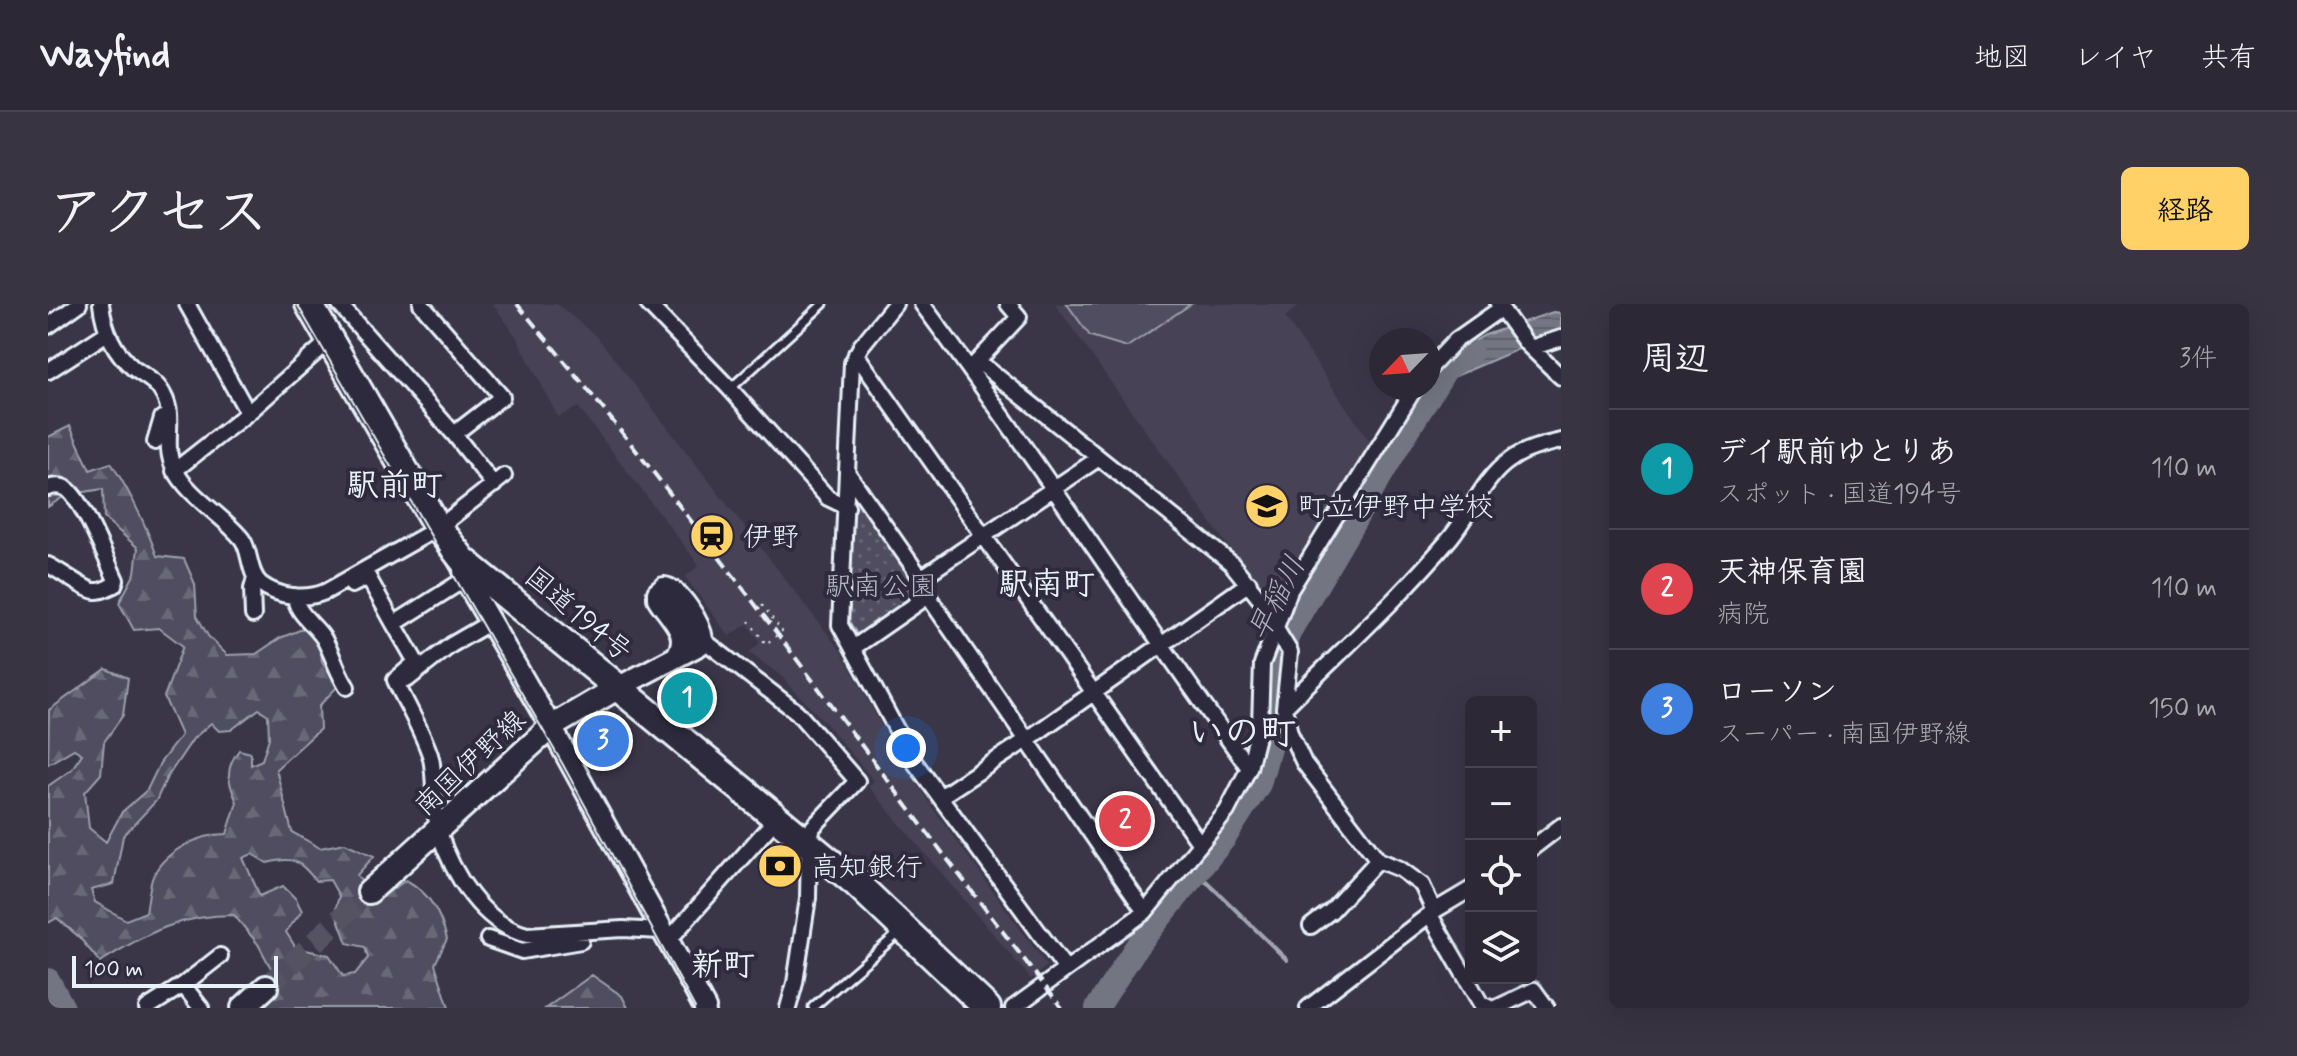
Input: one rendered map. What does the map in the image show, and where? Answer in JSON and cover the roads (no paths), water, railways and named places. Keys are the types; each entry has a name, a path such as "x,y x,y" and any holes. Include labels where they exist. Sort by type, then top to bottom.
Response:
{"highway":[{"name":"国道194号","path":"309,304 464,570 619,687 857,884 987,1008"}],"main road":[{"name":"南国伊野線","path":"369,892 551,727 619,687"},
{"path":"243,1008 266,987"}],"street":[{"path":"48,326 79,304"},
{"path":"101,304 103,325 113,345 132,367 154,381 166,398 169,420 167,451 174,471 243,541 255,578 252,589 253,615"},
{"path":"187,304 248,413"},
{"path":"255,578 276,591 313,597 438,528 499,480 339,304"},
{"path":"421,304 502,397 454,434"},
{"path":"648,304 828,498 847,507"},
{"path":"895,304 852,363 840,625 913,760 1065,968"},
{"path":"922,304 975,365 1159,645 1249,768"},
{"path":"975,365 1019,317 1008,304"},
{"path":"1441,356 1456,340 1502,311 1528,346 1561,377"},
{"path":"48,371 107,333"},
{"path":"1528,346 1561,338"},
{"path":"174,471 248,413 330,340"},
{"path":"856,354 1200,844"},
{"path":"975,365 1231,563 1249,583 1268,609 1290,652 1284,708 1290,733 1304,763 1378,860 1400,869 1422,885 1432,913 1481,1004 1490,1008"},
{"path":"155,442 166,398"},
{"path":"1013,1008 1145,912 1227,811 1249,768 1260,724 1262,664 1290,590 1408,400"},
{"path":"1284,708 1441,548 1509,460 1536,447 1561,441"},
{"path":"921,578 1099,458"},
{"path":"847,472 921,578 928,596 1145,912"},
{"path":"48,488 56,486 67,489 85,514 116,580 114,585 98,592 48,565"},
{"path":"394,624 464,570 489,623 551,727 705,1008"},
{"path":"325,592 338,591 368,577 416,662 395,680 431,758 439,831 455,868 479,905 511,931 527,935 623,929 664,936"},
{"path":"940,797 1028,739 1249,583"},
{"path":"677,656 683,646 684,635 658,598 658,593 664,588 671,588 676,593 696,621 702,639 797,712 857,781 813,827 809,844 808,898 795,983 788,1008"},
{"path":"295,596 297,607 324,638 337,672 347,687"},
{"path":"853,648 928,596"},
{"path":"397,685 419,672 451,645 489,623"},
{"path":"619,687 699,645 702,639"},
{"path":"664,936 776,819"},
{"path":"1537,844 1561,826"},
{"path":"1311,926 1331,911 1378,860"},
{"path":"1308,1008 1432,913 1465,893"},
{"path":"488,939 522,951 597,938 623,929"},
{"path":"147,1008 220,956"},
{"path":"183,985 201,1008"},
{"path":"1496,1008 1534,990 1547,1008"}],"lane":[{"path":"730,389 823,304"},
{"path":"813,1007 879,947 904,929"}],"water":[{"path":"1553,312 1561,313 1561,334 1549,336 1444,381 1449,356 1485,335"}],"waterway":[{"name":"早稲川","path":"1097,1008 1137,946 1223,840 1259,784 1270,745 1278,659 1291,629 1446,369 1471,352"},
{"path":"1206,881 1287,960"},
{"name":"早稲川","path":"48,980 63,1008"}],"tunnel":[{"path":"266,987 369,892"}],"tram line":[{"path":"297,304 562,763 695,1008"}],"railway":[{"path":"517,304 657,477 1062,1008"}],"place":[{"name":"町立伊野中学校","path":"1267,506"},
{"name":"伊野","path":"712,536"},
{"name":"デイ駅前ゆとりあ","path":"687,698"},
{"name":"ローソン","path":"603,741"},
{"name":"天神保育園","path":"1125,821"},
{"name":"高知銀行","path":"780,866"}],"district":[{"name":"駅前町","path":"395,484"},
{"name":"駅南町","path":"1047,583"},
{"name":"いの町","path":"1242,731"},
{"name":"新町","path":"723,964"}],"park label":[{"name":"駅南公園","path":"881,585"}]}
